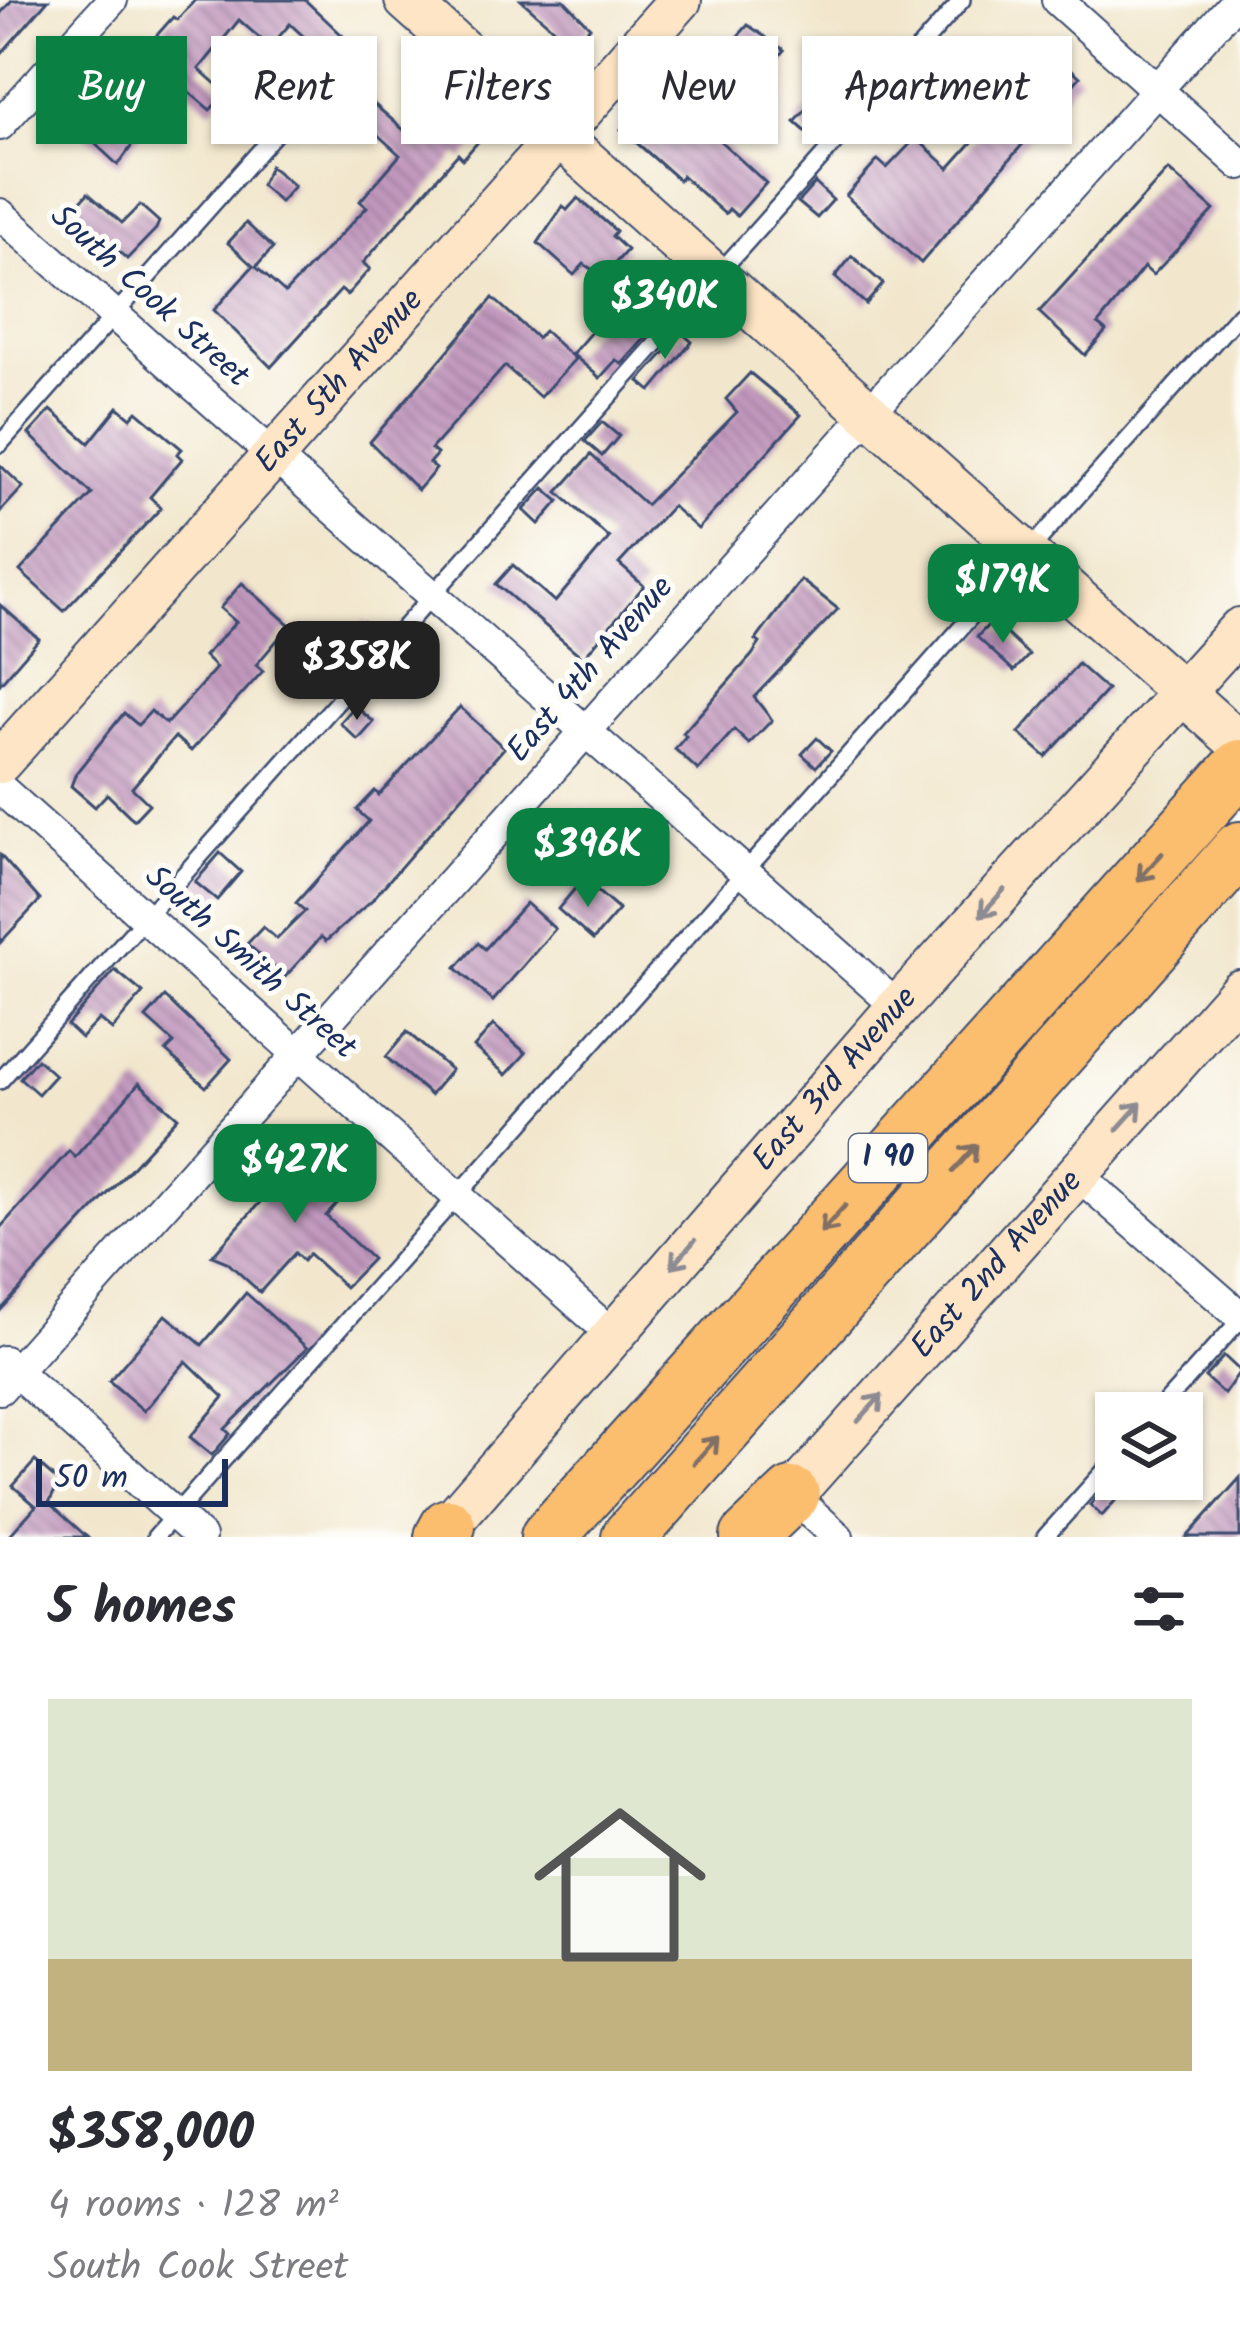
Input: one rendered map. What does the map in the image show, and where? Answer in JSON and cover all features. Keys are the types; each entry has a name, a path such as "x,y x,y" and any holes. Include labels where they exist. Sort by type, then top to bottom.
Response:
{"highway":[{"name":"I 90","path":"548,1537 1236,764"},
{"name":"I 90","path":"628,1537 1240,850"},
{"path":"751,1537 792,1495"}],"street":[{"path":"0,125 112,0"},
{"path":"406,0 446,36"},
{"name":"East 5th Avenue","path":"594,96 680,0"},
{"path":"1057,0 1240,164"},
{"name":"East 4th Avenue","path":"5,1373 300,1056 1237,0"},
{"name":"East 5th Avenue","path":"0,762 551,144"},
{"path":"565,144 1183,694 1236,764"},
{"name":"South Cook Street","path":"0,214 898,1007"},
{"name":"East 3rd Avenue","path":"443,1533 898,1007 1240,629"},
{"name":"South Smith Street","path":"0,788 613,1335"},
{"name":"East 2nd Avenue","path":"792,1495 1240,991"},
{"path":"1077,1174 1240,1318"},
{"path":"5,1373 165,1526 200,1537"},
{"path":"792,1495 838,1537"}],"lane":[{"path":"0,1081 962,0"},
{"path":"0,444 266,144"},
{"path":"165,1526 454,1193 1240,313"},
{"path":"1175,1392 1240,1318"},
{"path":"1045,1537 1095,1481"}],"building":[{"path":"12,0 48,0 0,55 0,14"},
{"path":"195,0 305,0 343,36 303,36 290,24 280,36 257,36 239,20 226,36 211,36 211,54 199,69 211,80 210,110 187,90 187,36 156,36 173,17 177,20"},
{"path":"521,0 564,0 590,27 581,36 562,36"},
{"path":"748,25 764,36 738,36"},
{"path":"377,107 401,128 401,144 476,144 463,159 458,154 363,263 370,269 347,295 341,290 271,367 214,310 253,266 228,243 246,223 273,248 256,267 285,293 367,207 360,201 400,155 377,134"},
{"path":"95,144 133,144 118,165"},
{"path":"638,144 724,144 766,183 737,216 729,209 725,214 682,176 679,180"},
{"path":"910,144 923,144 949,168 970,144 1023,144 921,263 846,196 878,160 887,168"},
{"path":"270,166 294,186 280,202 261,185"},
{"path":"1168,170 1214,210 1153,275 1144,267 1098,324 1106,331 1085,355 1039,312"},
{"path":"815,183 833,200 817,218 798,202"},
{"path":"88,193 122,223 140,205 159,222 156,229 127,259 73,210"},
{"path":"578,198 616,231 612,236 627,250 603,277 584,264 574,275 538,243 563,206 567,210"},
{"path":"852,256 883,284 866,304 835,277"},
{"path":"630,287 664,317 622,364 616,360 600,378 572,354"},
{"path":"493,298 537,338 544,331 575,359 540,397 505,366 431,449 437,454 429,463 436,469 418,490 370,442"},
{"path":"682,333 692,342 651,391 639,381"},
{"path":"750,373 801,415 698,529 672,506 619,564 644,586 583,658 496,584 513,565 555,602 609,538 558,492 591,455 646,505 737,412 726,399"},
{"path":"118,407 131,418 137,411 182,449 177,454 182,459 150,497 161,508 64,611 20,571 92,494 29,434 51,410 89,443"},
{"path":"602,422 619,436 602,456 585,441"},
{"path":"0,465 23,487 0,512"},
{"path":"544,488 559,501 539,524 524,510"},
{"path":"801,580 838,609 754,697 772,720 749,744 734,730 698,770 675,749 686,736 683,733 752,655 760,643 756,640"},
{"path":"242,583 290,625 256,665 263,671 191,751 175,737 132,788 149,804 134,820 107,794 95,807 71,786 76,773 124,713 138,725 151,711 166,724 216,668 204,656 236,622 220,608"},
{"path":"0,605 39,639 0,684"},
{"path":"992,621 1029,655 1014,671 977,637"},
{"path":"364,622 380,636 363,655 348,641"},
{"path":"1078,664 1107,690 1046,757 1019,733"},
{"path":"355,706 374,722 358,740 340,723"},
{"path":"460,707 504,748 372,900 326,941 321,937 285,977 247,944 263,927 277,939 305,911 296,903 369,821 357,810 375,791 379,795"},
{"path":"817,738 831,751 816,767 802,754"},
{"path":"605,815 631,840 599,874 573,850"},
{"path":"220,853 241,872 217,900 195,882"},
{"path":"0,855 40,900 0,943"},
{"path":"583,879 619,910 593,940 558,909"},
{"path":"526,903 555,929 493,1001 456,968 478,943 485,949"},
{"path":"115,970 143,993 112,1030 99,1019 81,1038 67,1025"},
{"path":"165,997 231,1059 206,1087 166,1051 174,1043 146,1018"},
{"path":"493,1025 526,1053 506,1075 474,1047"},
{"path":"407,1032 451,1070 430,1095 386,1057"},
{"path":"37,1059 55,1075 38,1094 20,1078"},
{"path":"139,1083 178,1117 0,1311 0,1228 69,1151 75,1157"},
{"path":"315,1135 340,1156 321,1177 343,1197 326,1216 372,1259 345,1287 309,1254 303,1261 295,1253 260,1292 227,1262 212,1256 262,1200 261,1194 301,1178 288,1166"},
{"path":"246,1293 307,1348 225,1429 230,1434 212,1455 190,1437 224,1397 186,1361 144,1411 109,1381 166,1315 202,1345"},
{"path":"1224,1356 1240,1371 1224,1394 1205,1377"},
{"path":"35,1461 59,1482 49,1503 87,1537 8,1537 36,1506 13,1486"},
{"path":"1240,1478 1240,1537 1187,1537"},
{"path":"1095,1499 1116,1500 1102,1516 1090,1505"}]}
